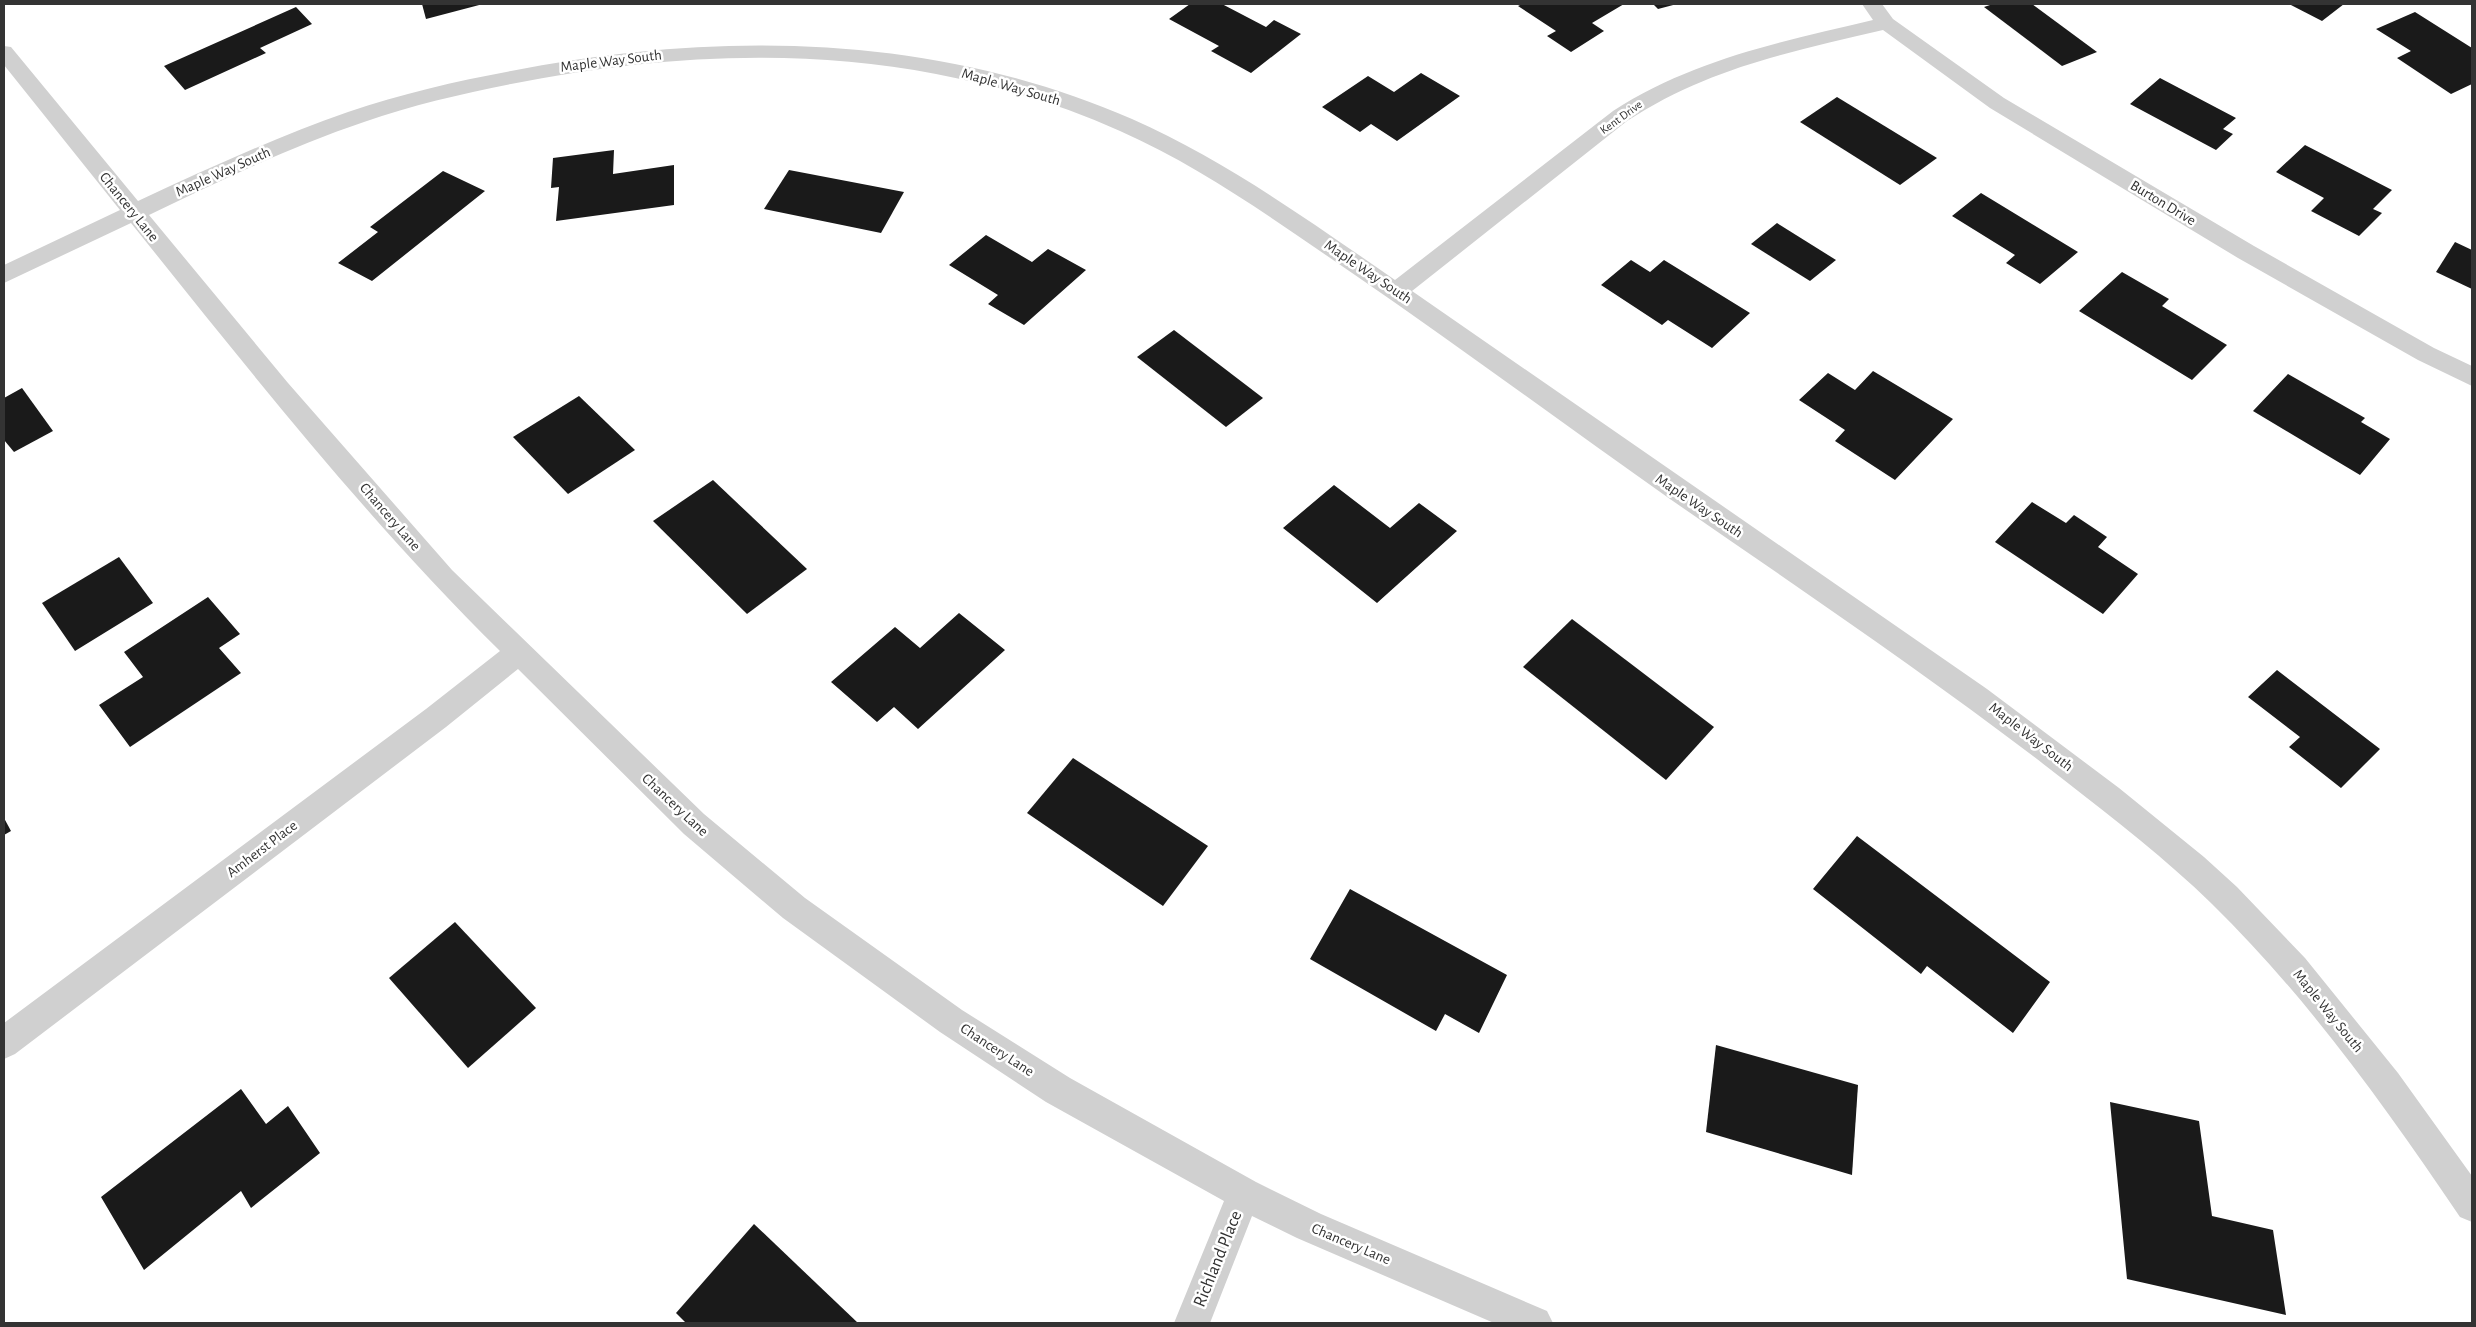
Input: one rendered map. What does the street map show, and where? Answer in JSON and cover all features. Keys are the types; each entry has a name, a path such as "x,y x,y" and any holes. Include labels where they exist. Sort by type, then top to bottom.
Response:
{"street":[{"name":"Burton Drive","path":"1872,4 1886,23 1997,104 2246,252 2426,354 2472,377"},
{"name":"Kent Drive","path":"1397,291 1620,116 1652,95 1679,81 1704,72 1784,48 1886,23"},
{"name":"Maple Way South","path":"4,274 246,161 340,122 446,91 556,68 616,59 709,51 812,52 865,57 960,72 1004,82 1091,110 1171,147 1246,191 1397,291 1613,446 1961,684 2023,730 2161,840 2225,896 2280,953 2330,1012 2428,1140 2472,1205"},
{"name":"Chancery Lane","path":"4,52 133,213 279,390 443,578 694,824 794,908 976,1037 1058,1090 1244,1194 1309,1226 1536,1323"},
{"name":"Amherst Place","path":"4,1043 428,724 518,653"},
{"name":"Richland Place","path":"1192,1323 1244,1194"}],"building":[{"path":"422,4 483,4 426,19"},
{"path":"1190,4 1222,4 1266,27 1274,20 1301,34 1251,73 1211,51 1219,46 1169,19"},
{"path":"1522,4 1624,4 1592,23 1604,31 1571,52 1547,36 1556,31 1518,6"},
{"path":"1653,4 1677,4 1658,9"},
{"path":"1993,4 2032,4 2097,52 2062,66 1984,7"},
{"path":"2289,4 2344,4 2322,21"},
{"path":"296,7 312,24 260,48 266,53 185,90 164,66"},
{"path":"2415,12 2472,48 2472,84 2451,94 2397,58 2411,51 2376,29"},
{"path":"1421,73 1460,96 1397,141 1371,124 1360,132 1322,107 1368,76 1394,92"},
{"path":"2160,78 2236,118 2223,129 2233,134 2216,150 2130,104"},
{"path":"1837,97 1937,158 1900,185 1800,122"},
{"path":"2305,145 2392,190 2373,209 2382,213 2359,236 2311,211 2324,198 2276,172"},
{"path":"614,150 613,174 674,165 674,205 556,221 559,187 551,188 553,158"},
{"path":"789,170 904,192 881,233 764,209"},
{"path":"443,171 485,191 372,281 338,263 378,232 370,227"},
{"path":"1981,193 2078,252 2040,284 2006,263 2015,255 1952,216"},
{"path":"1777,223 1836,260 1810,281 1751,244"},
{"path":"986,235 1032,262 1048,249 1086,270 1024,325 988,304 998,295 949,265"},
{"path":"2455,242 2472,250 2472,289 2436,272"},
{"path":"1631,260 1650,272 1664,260 1750,313 1712,348 1668,320 1662,325 1601,285"},
{"path":"2122,272 2169,299 2162,306 2227,345 2192,380 2079,311"},
{"path":"1174,330 1263,398 1226,427 1137,357"},
{"path":"1873,371 1953,419 1895,480 1835,441 1845,430 1799,400 1828,373 1855,390"},
{"path":"2288,374 2365,418 2361,422 2390,439 2360,475 2253,411"},
{"path":"22,388 53,431 14,452 4,440 4,398"},
{"path":"579,396 635,450 568,494 513,437"},
{"path":"713,480 807,569 747,614 653,521"},
{"path":"1334,485 1390,528 1419,503 1457,531 1377,603 1283,528"},
{"path":"2032,502 2066,523 2074,515 2107,537 2098,547 2138,574 2103,614 1995,542"},
{"path":"119,557 153,603 75,651 42,603"},
{"path":"208,597 240,634 219,648 241,673 130,747 99,705 143,677 124,652"},
{"path":"959,613 1005,650 918,729 894,707 877,722 831,682 895,627 920,648"},
{"path":"1572,619 1714,727 1666,780 1523,667"},
{"path":"2277,670 2380,749 2341,788 2289,747 2300,737 2248,697"},
{"path":"1073,758 1208,846 1163,906 1027,813"},
{"path":"4,818 11,831 4,835"},
{"path":"1857,836 2050,982 2013,1033 1927,966 1921,974 1813,889"},
{"path":"1350,889 1507,975 1479,1033 1445,1014 1436,1031 1310,959"},
{"path":"455,922 536,1008 468,1068 389,978"},
{"path":"1716,1045 1858,1085 1852,1175 1706,1132"},
{"path":"241,1089 266,1124 288,1106 320,1153 251,1208 241,1191 144,1270 101,1197"},
{"path":"2110,1102 2199,1121 2212,1216 2273,1230 2286,1315 2127,1279"},
{"path":"754,1224 858,1323 686,1323 676,1313"}]}
